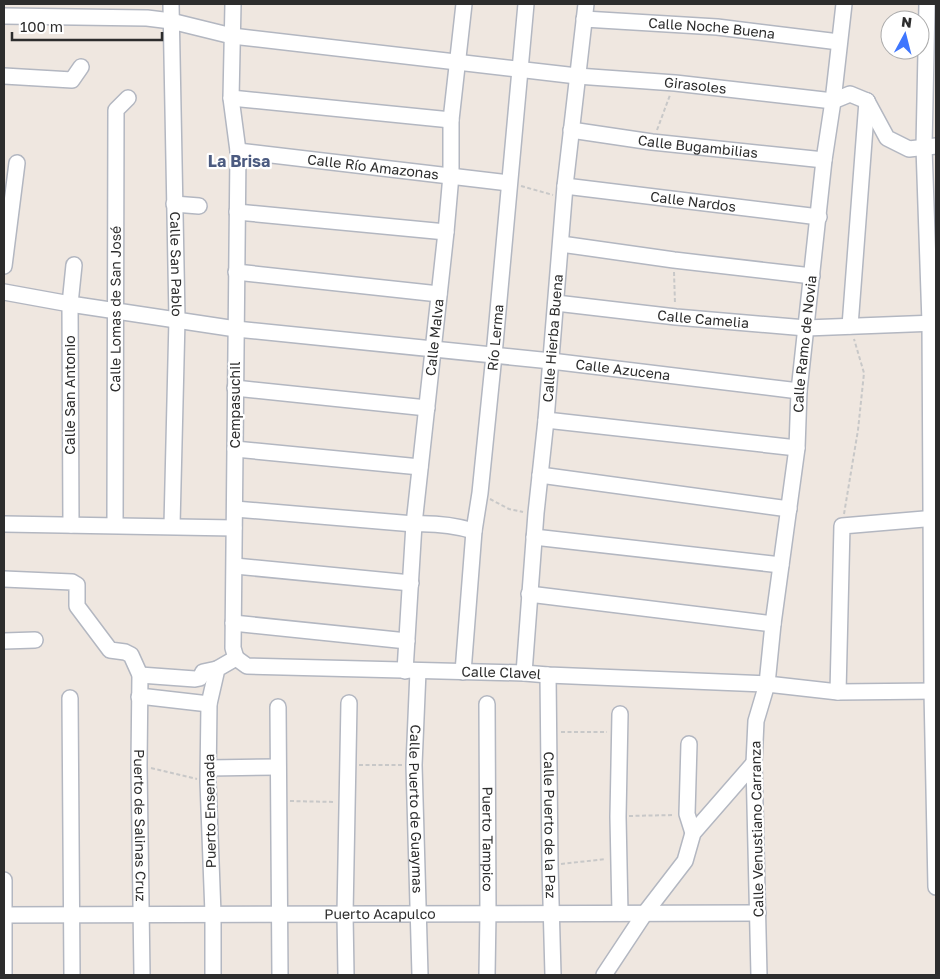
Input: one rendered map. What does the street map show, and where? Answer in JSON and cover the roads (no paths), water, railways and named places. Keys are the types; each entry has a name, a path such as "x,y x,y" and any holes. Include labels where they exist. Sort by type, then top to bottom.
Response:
{"street":[{"name":"Calle San Pablo","path":"171,4 177,319 172,525"},
{"name":"Cempasuchil","path":"233,4 231,98 238,151 233,623 233,648 236,658"},
{"name":"Calle Malva","path":"411,671 407,641 414,524 446,232 451,175 451,120 464,4"},
{"name":"Río Lerma","path":"463,672 474,532 480,493 494,355 526,4"},
{"name":"Calle Hierba Buena","path":"524,673 529,594 565,192 576,76 586,4"},
{"name":"Calle Ramo de Novia","path":"767,684 773,624 797,448 806,328 824,160 844,4"},
{"path":"927,4 933,323 936,887"},
{"name":"Girasoles","path":"4,16 147,18 171,21 232,36 576,76 675,83 833,101 850,94 868,101"},
{"name":"Calle Noche Buena","path":"584,19 717,27 839,42"},
{"path":"4,76 72,80 81,67"},
{"name":"Calle Lomas de San José","path":"115,525 116,110 128,98"},
{"path":"231,98 451,120"},
{"path":"868,101 887,138 908,149 930,146"},
{"path":"850,326 868,101"},
{"name":"Calle Bugambilias","path":"571,130 652,142 824,160"},
{"name":"Calle Río Amazonas","path":"238,151 509,183"},
{"path":"4,266 17,163"},
{"name":"Calle Nardos","path":"565,192 819,217"},
{"path":"174,204 199,206"},
{"path":"237,212 446,232"},
{"path":"561,244 674,260 812,276"},
{"name":"Calle San Antonio","path":"71,524 70,304 74,265"},
{"path":"236,272 439,294"},
{"name":"Calle Azucena","path":"4,292 236,329 551,361 800,391"},
{"name":"Calle Camelia","path":"556,303 676,317 806,328 933,323"},
{"path":"235,388 428,408"},
{"path":"546,420 797,448"},
{"path":"235,449 420,467"},
{"path":"540,476 789,509"},
{"path":"235,509 414,524 450,524 474,532"},
{"path":"838,692 842,526 934,518"},
{"path":"4,524 172,525 234,528"},
{"path":"534,537 781,565"},
{"path":"235,566 411,583"},
{"path":"4,579 52,580 72,582 77,585 77,606 86,619 110,650 125,652 131,655 140,675 195,680 200,678 203,672 216,669 236,658"},
{"path":"529,594 773,624"},
{"path":"233,623 407,641"},
{"path":"4,641 35,640"},
{"name":"Calle Clavel","path":"236,658 247,666 524,673 767,684 838,692 934,691"},
{"name":"Puerto Ensenada","path":"213,975 209,704 216,669"},
{"name":"Calle Puerto de Guaymas","path":"411,671 420,975"},
{"name":"Puerto de Salinas Cruz","path":"140,675 138,765 142,975"},
{"name":"Calle Puerto de la Paz","path":"548,675 553,975"},
{"name":"Calle Venustiano Carranza","path":"759,975 754,763 756,721 767,684"},
{"path":"139,697 209,704"},
{"path":"70,698 72,975"},
{"path":"346,975 345,914 349,703"},
{"name":"Puerto Tampico","path":"487,704 487,975"},
{"path":"278,707 280,975"},
{"path":"620,714 618,816 620,913"},
{"path":"689,744 687,814 693,833"},
{"path":"604,975 645,913 685,861 693,833 754,763"},
{"path":"209,775 278,767"},
{"path":"4,880 4,975"},
{"name":"Puerto Acapulco","path":"4,915 758,913"}],"district":[{"name":"La Brisa","path":"239,161"}]}
